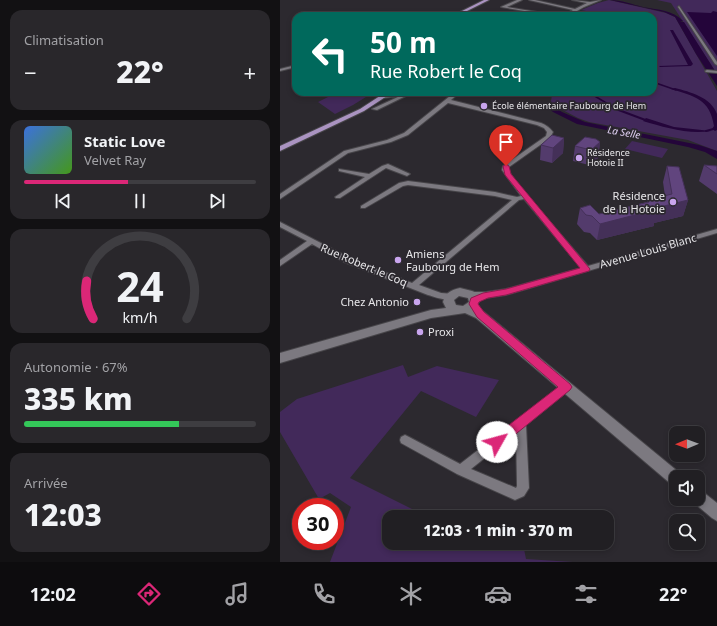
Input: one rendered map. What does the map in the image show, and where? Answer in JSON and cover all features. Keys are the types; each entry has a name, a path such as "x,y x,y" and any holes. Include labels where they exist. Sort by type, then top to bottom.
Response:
{"main road":[{"path":"457,12 481,0"},
{"path":"462,12 487,0"},
{"path":"280,144 347,114 381,96"},
{"path":"280,149 334,125 362,110 382,96"}],"street":[{"path":"520,0 503,7 535,12"},
{"path":"531,0 576,10"},
{"path":"574,0 589,3"},
{"path":"572,12 589,3 599,0"},
{"path":"680,8 717,64"},
{"path":"280,70 292,67"},
{"path":"707,71 716,72"},
{"path":"375,109 403,96"},
{"path":"280,197 346,152 389,142 406,134 453,96"},
{"path":"447,101 539,124 549,129 550,132 548,137 506,166 507,174 521,198 586,269"},
{"path":"338,197 369,176 388,166 409,171 401,184"},
{"path":"341,170 369,176"},
{"path":"363,206 401,184 415,183 521,198"},
{"path":"413,286 521,198"},
{"name":"Rue Robert le Coq","path":"280,224 347,260 450,299"},
{"name":"Avenue Louis Blanc","path":"280,358 431,314 471,305 486,295 506,292 717,231"},
{"path":"280,264 311,242"},
{"path":"471,305 451,307 450,299 460,292 471,305 669,473"},
{"name":"Avenue Louis Blanc","path":"431,314 450,299"},
{"path":"461,470 566,387"},
{"path":"404,440 461,470 515,494 520,492 523,488 521,424"},
{"path":"705,503 717,513"}],"shaded area":[{"path":"609,0 666,13 675,17 717,91 717,151 688,140 589,122 553,105 551,101 552,96 657,96 657,12 591,12 581,10"},
{"path":"657,0 717,0 717,74 671,3"},
{"path":"330,96 368,96 335,114 318,102"},
{"path":"632,141 668,149 662,158 625,149"},
{"path":"403,365 408,377 437,366 499,380 476,417 421,391 350,478 414,510 382,510 382,550 524,550 526,559 573,562 330,562 335,550 344,550 344,525 351,507 344,502 344,498 338,498 330,493 318,498 280,432 280,412 297,399"}],"water":[{"path":"610,0 623,1 643,7 665,11 679,17 683,21 680,22 684,22 717,74 717,86 696,54 675,17 664,12"},
{"path":"713,11 717,12 717,56 687,12 711,13"},
{"path":"670,30 673,30 693,64 691,66 659,66 688,65"},
{"path":"675,88 699,96 710,103 717,114 717,130 715,131 712,129 714,126 712,117 705,104 694,97 671,89"},
{"name":"La Selle","path":"542,103 549,103 562,112 585,122 699,145 717,151 717,159 705,152 688,147 577,124 553,112"},
{"path":"646,118 674,127 711,131 694,132 676,130 643,121"}],"building":[{"path":"552,135 564,138 553,148 541,145"},
{"path":"585,137 596,139 600,142 591,150 575,146"},
{"path":"704,165 717,166 717,174"},
{"path":"667,166 679,167 688,200 600,224 592,216 586,215 580,208 590,205 599,214 649,202 647,200 672,194"}],"waterway":[{"path":"657,83 676,90"},
{"path":"595,96 617,109"},
{"path":"617,109 648,121"},
{"path":"706,131 717,128"}],"place":[{"name":"École élémentaire Faubourg de Hem","path":"484,106"},
{"name":"Résidence Hotoie II","path":"579,158"},
{"name":"Résidence de la Hotoie","path":"673,202"},
{"name":"Amiens Faubourg de Hem","path":"398,260"},
{"name":"Chez Antonio","path":"417,302"},
{"name":"Proxi","path":"420,332"}],"route":[{"path":"497,442 566,387 480,315 474,304 475,300 486,295 506,292 586,269 507,174 505,170 506,166"}]}
